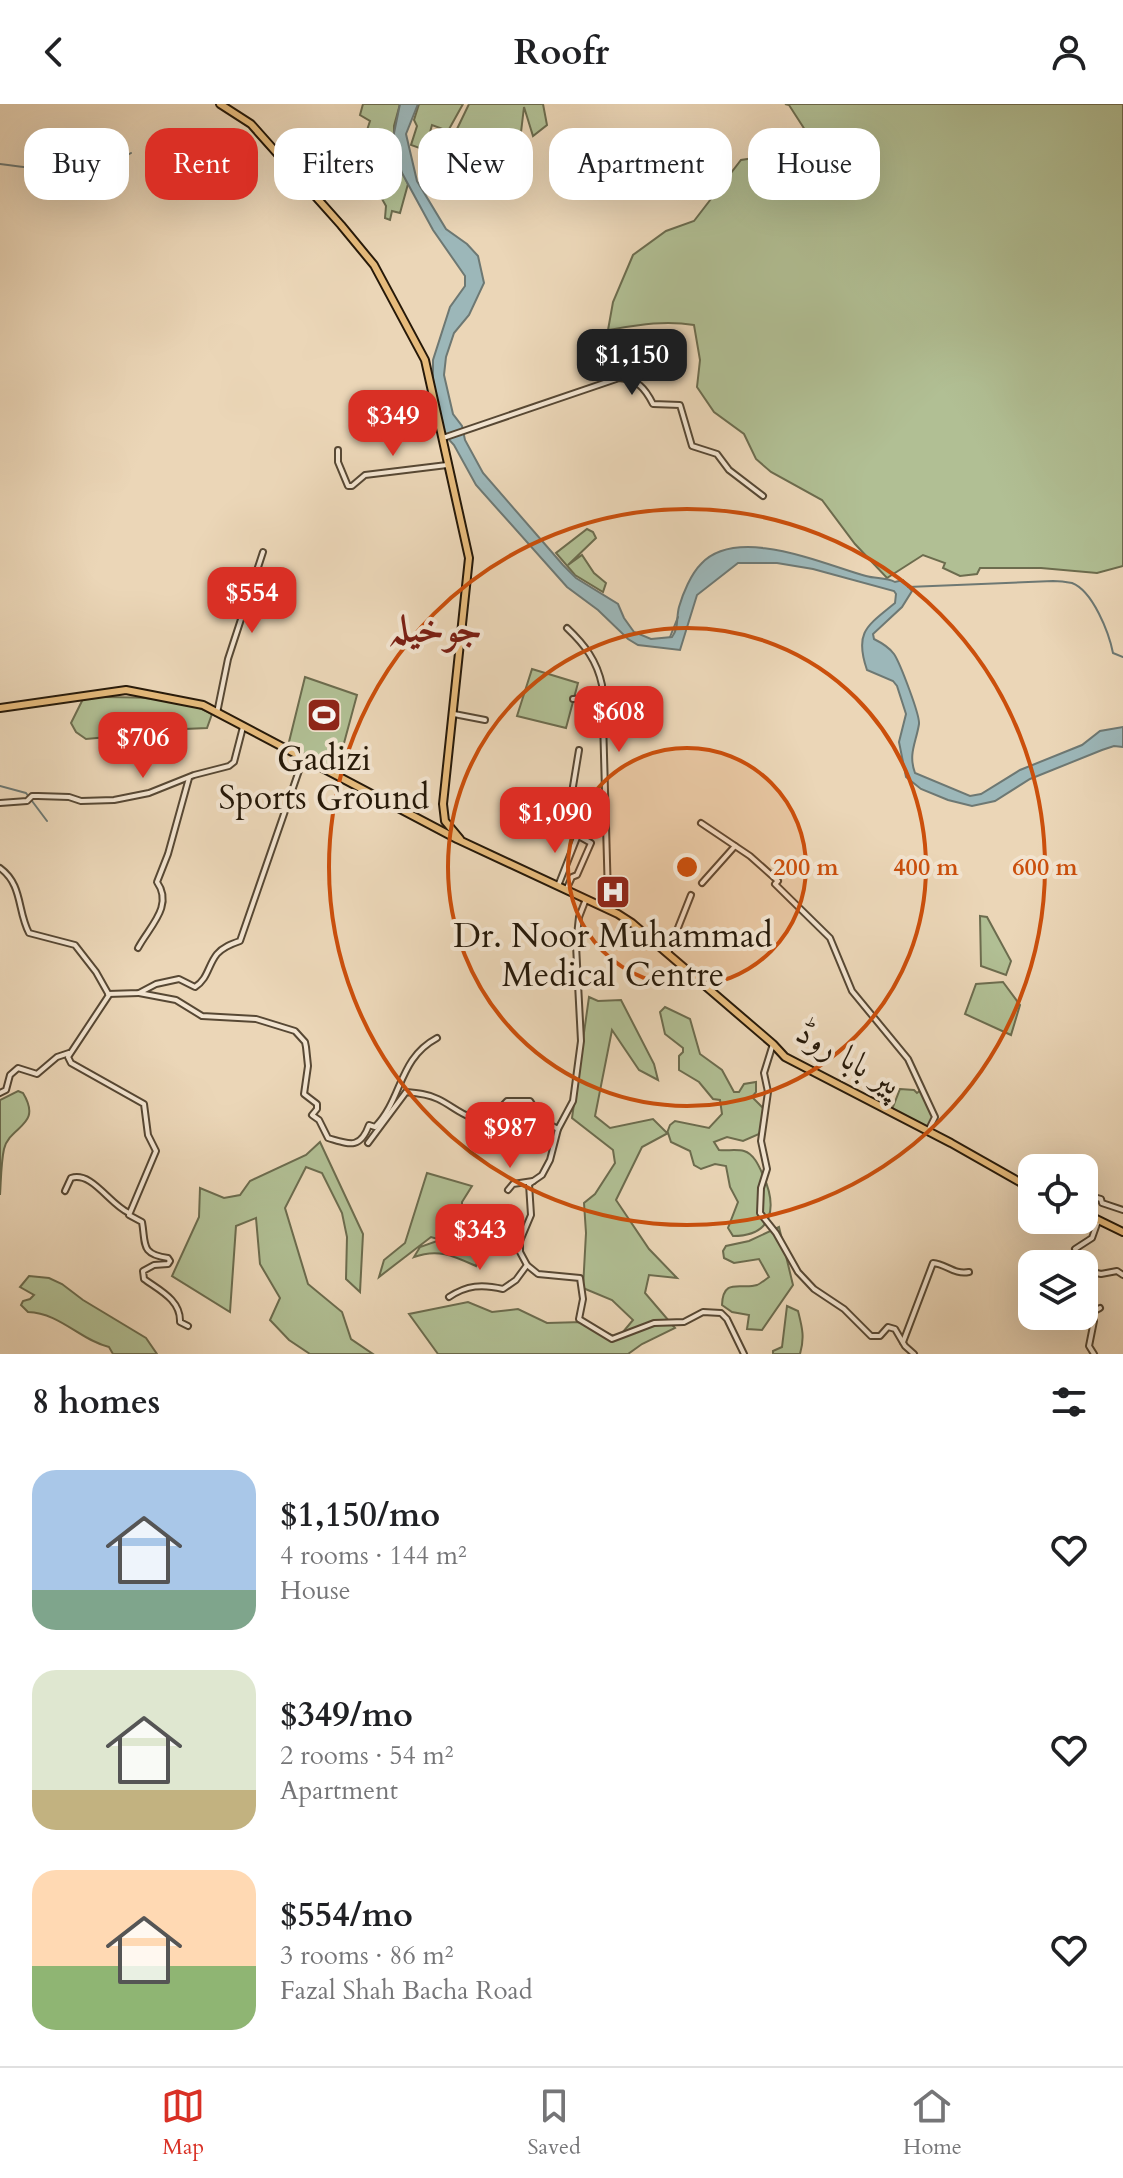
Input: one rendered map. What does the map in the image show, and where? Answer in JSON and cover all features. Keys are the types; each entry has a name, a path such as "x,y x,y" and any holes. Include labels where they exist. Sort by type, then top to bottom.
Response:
{"main road":[{"path":"223,105 251,124 374,265 425,360 469,558 443,814 439,822 432,825"},
{"name":"پیر بابا روڈ","path":"0,708 126,690 203,705 463,841 609,909 632,923 668,953 785,1057 1018,1181"},
{"path":"443,814 445,821 463,841"},
{"path":"1099,1219 1123,1232"}],"street":[{"path":"444,437 619,378 628,378 647,392 653,404 680,405 692,446 717,454 736,476 763,496"},
{"path":"338,450 338,462 348,486 365,475 447,465"},
{"path":"217,713 228,659 263,552"},
{"path":"567,628 593,658 599,671 603,697 608,896 601,903 609,909"},
{"path":"573,699 603,697"},
{"path":"454,714 485,720"},
{"path":"0,803 27,801 32,796 56,796 81,801 114,800 149,793 229,766 234,762 243,727"},
{"path":"566,890 572,877 577,875 591,843 566,828 579,750"},
{"path":"139,993 164,981 183,979 191,987 200,984 216,955 240,941 303,759"},
{"path":"138,948 164,905 162,890 157,882 189,778"},
{"path":"701,823 778,881 775,884 779,889 830,938 858,1000 908,1059 931,1103 935,1117 928,1131"},
{"path":"558,886 578,835"},
{"path":"702,883 735,846"},
{"path":"0,868 12,878 19,893 24,924 29,933 75,945 108,994"},
{"path":"565,868 572,877"},
{"path":"668,953 691,895"},
{"path":"586,899 579,920 576,964 581,1041 573,1101 558,1129 550,1160 542,1175 529,1184 531,1215 518,1248 527,1265 544,1276 580,1278 583,1299 579,1319 607,1338 619,1338 654,1323 684,1322 703,1312 721,1313 744,1354"},
{"path":"108,994 139,993 176,1000 202,1016 230,1020 243,1017 256,1019 295,1031 305,1042 308,1066 303,1087 307,1098 317,1104 312,1115 319,1120 328,1138 350,1144 359,1142 365,1137 369,1125 375,1127 385,1116 414,1055 437,1038"},
{"path":"0,1093 6,1090 10,1075 18,1068 37,1074 57,1057 69,1053 108,994"},
{"path":"773,1044 764,1073 768,1092 761,1141 767,1169 761,1188 760,1213 776,1233 798,1272 814,1289 844,1309 871,1336 878,1337 892,1327 914,1354"},
{"path":"69,1053 71,1063 144,1104 148,1135 156,1151 129,1213"},
{"path":"368,1143 406,1092 436,1098 462,1116 482,1120 491,1118 507,1101 530,1101 543,1121 558,1129"},
{"path":"65,1191 71,1178 82,1177 97,1185 106,1197 142,1222 146,1248 170,1261 146,1268 142,1275 169,1298 180,1311 180,1322 188,1326"},
{"path":"508,1190 513,1184 533,1181"},
{"path":"1098,1198 1102,1203 1123,1210"},
{"path":"1075,1249 1092,1238 1099,1219"},
{"path":"903,1342 933,1263 956,1273 969,1272"},
{"path":"449,1297 468,1286 503,1289 527,1265"},
{"path":"1098,1273 1117,1271 1123,1275"},
{"path":"1093,1330 1089,1346 1094,1354"}],"green space":[{"path":"363,104 400,104 394,128 368,128 370,121 360,115"},
{"path":"419,104 463,104 450,128 432,125 431,128 418,128 418,148 411,145 417,126 414,120"},
{"path":"469,104 543,104 547,125 533,136 524,107 522,128 457,128"},
{"path":"785,104 1123,104 1123,566 1097,573 1041,568 980,568 977,574 960,576 943,568 945,563 923,555 887,578 855,544 822,500 771,472 756,459 744,434 714,412 697,387 700,360 694,325 662,323 608,330 613,302 633,255 666,231 694,221 710,200 732,200 732,172 741,160 748,159 748,200 880,200 880,128 804,128 789,105"},
{"path":"402,171 408,184 400,213 392,211 390,220 385,218 386,206 383,200 402,200"},
{"path":"587,529 596,538 568,565 582,555 594,573 606,583 603,592 575,575 556,553"},
{"path":"532,669 578,683 566,728 517,716"},
{"name":"Gadizi Sports Ground","path":"305,677 357,695 337,769 288,746"},
{"path":"83,699 171,701 212,714 207,728 116,732 108,737 86,739 76,732 71,723"},
{"path":"980,916 987,917 1011,961 1006,975 981,966"},
{"path":"1003,982 1020,1005 1011,1035 965,1014 976,984"},
{"path":"589,997 598,1001 621,1000 654,1064 658,1080 639,1070 612,1030 595,1116 610,1128 653,1119 667,1133 675,1121 709,1128 722,1114 720,1100 713,1099 699,1082 679,1070 679,1056 683,1048 665,1034 660,1012 665,1007 690,1019 700,1054 722,1070 734,1092 739,1092 744,1084 756,1082 756,1092 752,1097 763,1108 763,1124 759,1134 743,1141 727,1137 714,1142 719,1150 744,1151 756,1161 770,1198 769,1217 757,1231 733,1236 728,1228 738,1202 730,1187 726,1166 715,1164 701,1169 694,1165 690,1151 671,1142 668,1133 642,1147 616,1200 649,1249 677,1278 649,1275 645,1293 675,1328 628,1354 438,1354 409,1314 468,1302 492,1312 518,1309 547,1323 583,1322 618,1338 633,1320 612,1300 583,1288 584,1203 595,1194 615,1163 613,1150 572,1118"},
{"path":"900,1089 917,1093 922,1089 935,1112 928,1131 891,1112"},
{"path":"18,1091 23,1093 29,1112 4,1149 0,1195 0,1100"},
{"path":"320,1142 363,1234 360,1292 346,1279 347,1237 342,1213 322,1173 306,1167 285,1208 308,1284 342,1312 351,1339 373,1354 310,1354 289,1340 270,1320 280,1298 260,1264 256,1218 236,1226 230,1312 172,1276 199,1217 200,1188 224,1198 240,1195 250,1181 306,1155"},
{"path":"427,1173 472,1186 462,1202 462,1217 488,1227 476,1266 438,1253 414,1257 420,1247 437,1241 452,1243 431,1237 379,1277 384,1260 405,1243"},
{"path":"779,1227 793,1285 762,1330 747,1329 749,1315 732,1312 722,1305 723,1296 729,1288 757,1285 769,1277 759,1259 734,1263 724,1258 723,1251 726,1246 749,1241"},
{"path":"29,1276 49,1278 62,1284 146,1338 157,1354 113,1354 109,1347 50,1317 28,1312 21,1305 34,1295 20,1287"},
{"path":"787,1306 798,1311 803,1337 800,1354 773,1354 782,1347"}],"water":[{"path":"400,104 418,104 406,134 418,183 418,200 428,200 446,229 478,256 484,283 469,315 454,333 444,375 453,414 462,426 465,440 483,473 563,565 576,578 618,604 634,632 651,639 672,637 691,578 701,564 717,553 758,547 781,551 870,577 895,582 903,580 912,591 902,607 873,634 874,639 894,654 916,711 919,724 912,760 915,773 970,796 981,794 1020,770 1082,745 1100,731 1123,727 1123,747 1102,750 1030,779 995,801 972,806 921,789 906,777 899,742 906,714 897,686 893,681 867,670 863,657 866,631 895,603 896,594 813,569 777,563 738,563 697,595 680,650 638,645 628,639 598,610 567,587 476,485 454,445 443,433 433,381 433,360 450,307 465,286 465,276 433,230 402,173 402,128 395,128"}],"waterway":[{"path":"0,164 84,169 116,161 131,153"},
{"path":"908,587 1053,581 1072,583 1087,594 1104,624 1113,653 1123,657"},
{"path":"670,637 678,617"},
{"path":"0,786 26,793 47,821"}],"place":[{"name":"Gadizi Sports Ground","path":"324,715"},
{"name":"Dr. Noor Muhammad Medical Centre","path":"613,892"}],"district":[{"name":"جوخیلہ","path":"435,628"}]}
